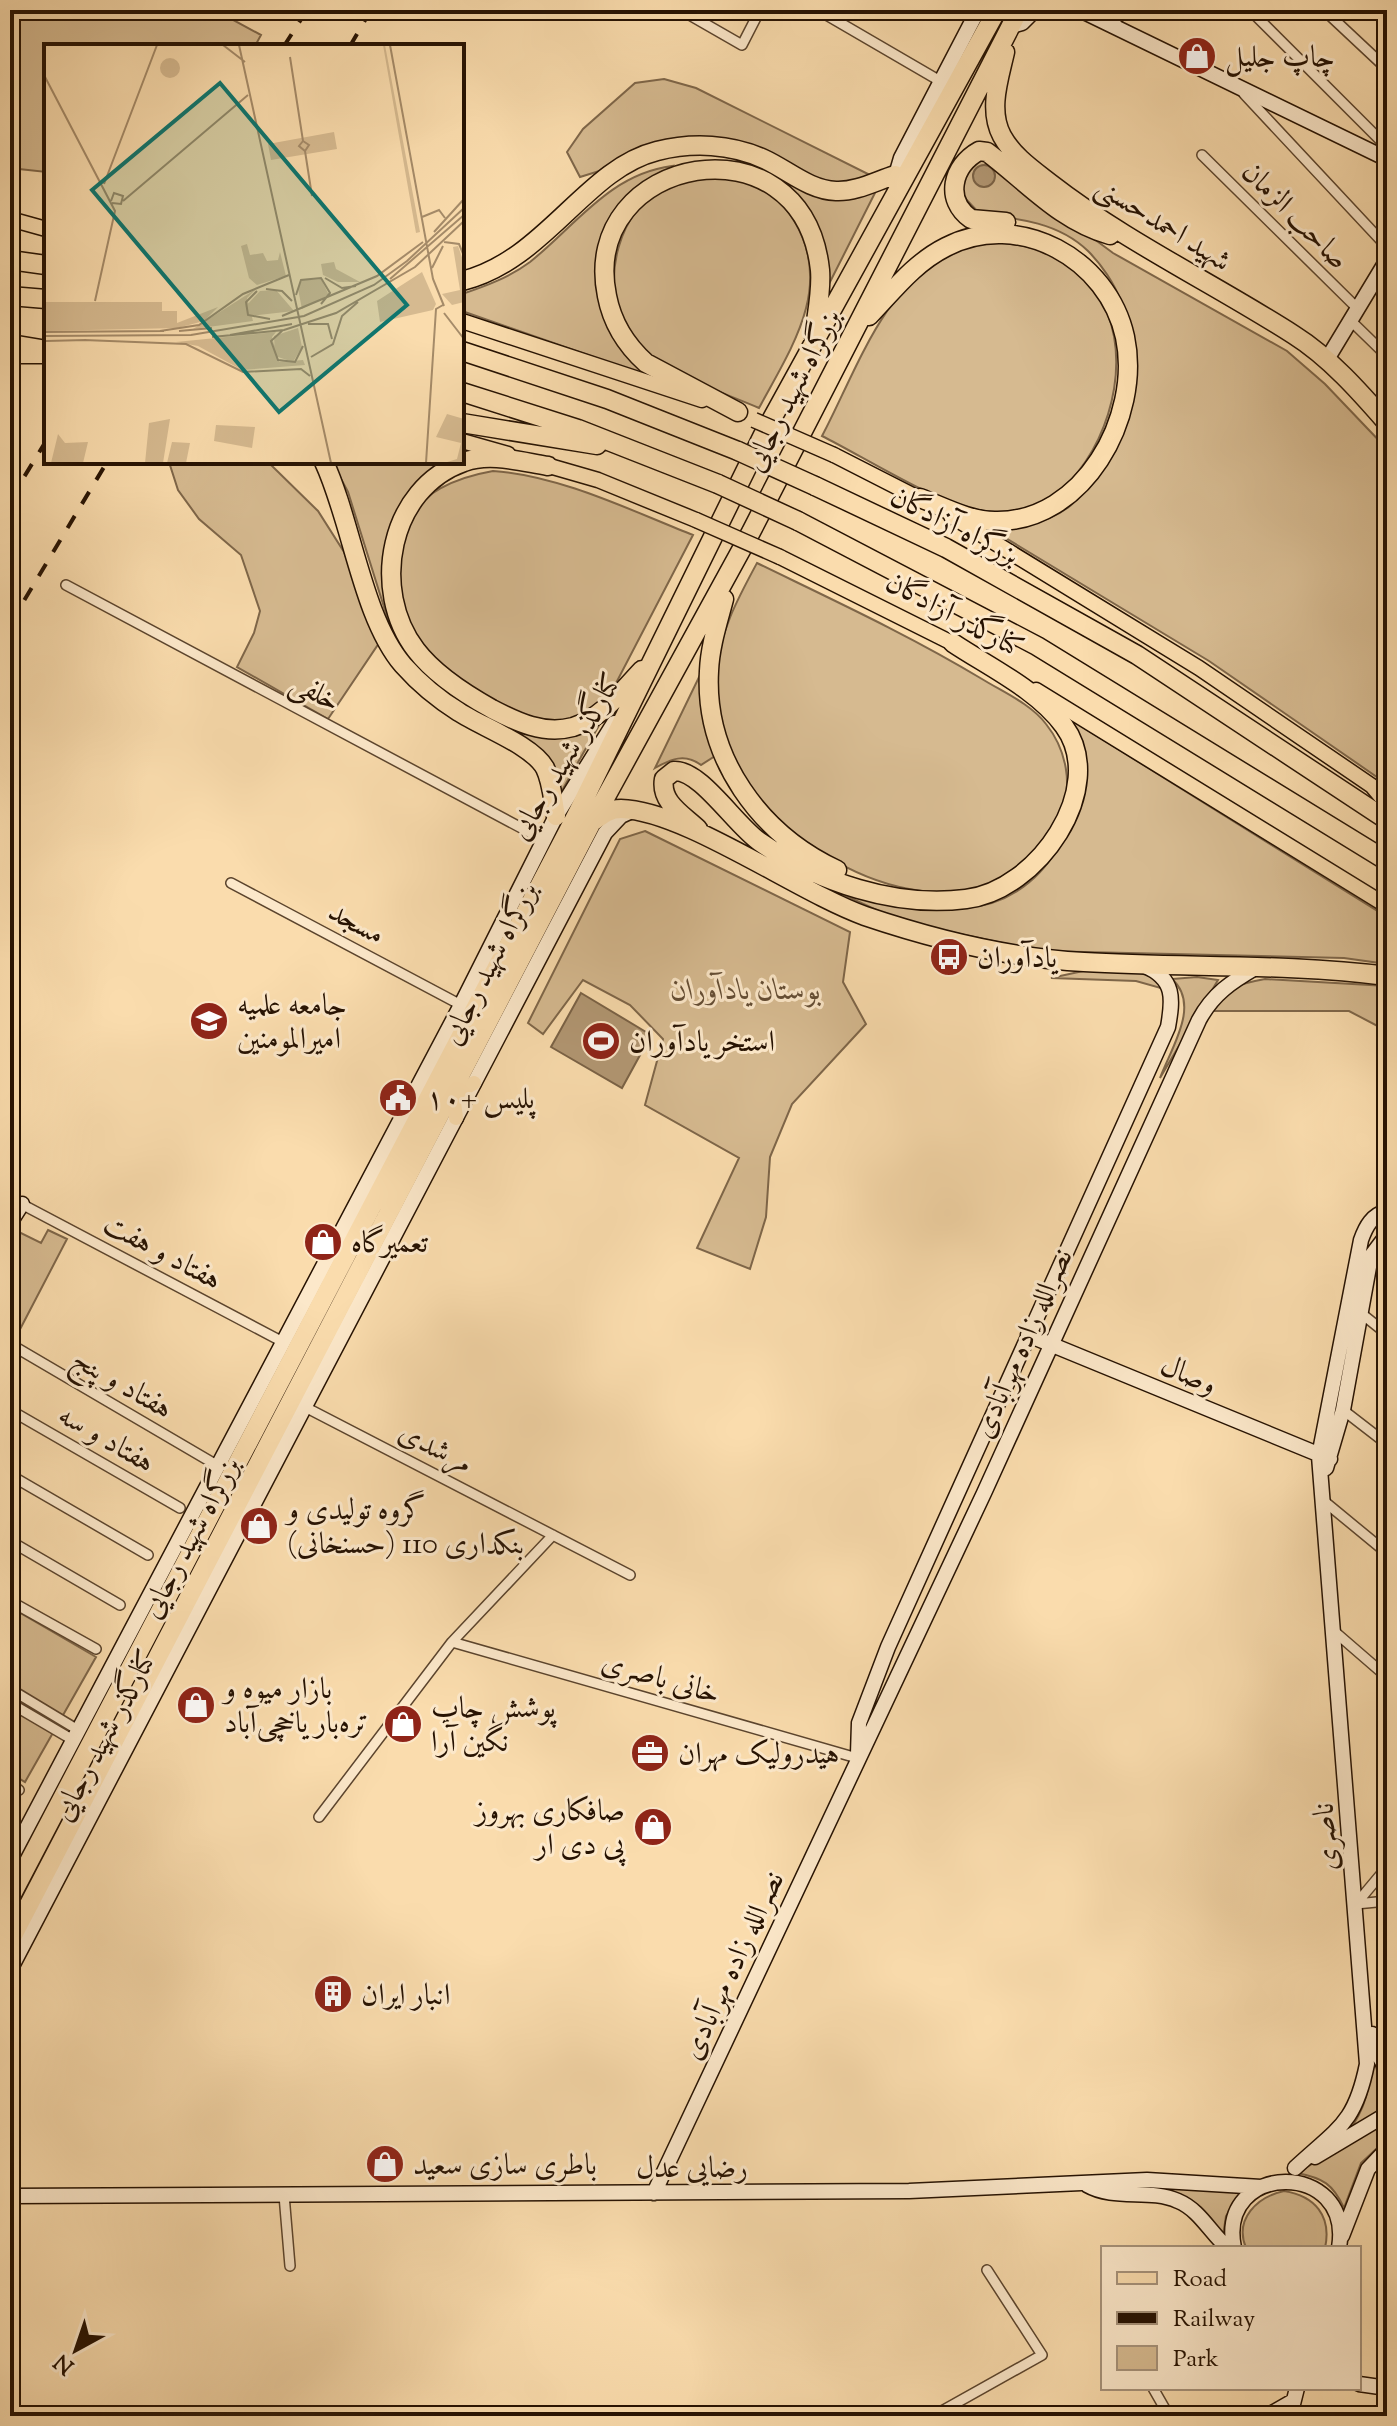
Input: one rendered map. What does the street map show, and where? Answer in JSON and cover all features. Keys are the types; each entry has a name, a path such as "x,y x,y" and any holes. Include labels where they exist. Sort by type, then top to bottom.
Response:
{"highway":[{"name":"بزرگراه شهید رجایی","path":"10,1898 467,1008 577,814 763,435 997,10"},
{"name":"بزرگراه شهید رجایی","path":"10,1941 453,1095 592,822 732,568 1015,18"},
{"name":"شهید احمدحسنی","path":"1015,18 996,102 996,121 1003,137 1021,161 1133,239 1297,337 1326,361 1387,423"},
{"path":"464,281 480,277 516,257 550,232 604,180 653,152 685,145 740,151 765,159 813,186 835,191 856,189 895,175"},
{"path":"920,498 977,519 1012,521 1033,518 1055,508 1090,474 1113,431 1128,370 1120,319 1090,265 1053,235 1029,225 983,222 962,213 953,193 960,168 969,157 987,152 1031,190 1086,226 1133,239"},
{"path":"746,416 646,363 615,323 604,269 614,231 638,198 672,176 710,168 744,171 761,177 788,197 801,212 817,250 821,274 813,346"},
{"path":"853,332 915,267 947,246 982,235 1018,234 1053,245 1082,265 1099,283"},
{"path":"10,260 44,265"},
{"path":"10,296 44,299"},
{"name":"بزرگراه آزادگان","path":"464,352 607,399 738,451 946,548 1137,655 1387,820"},
{"path":"464,393 637,452 718,484 798,521 1037,646 1387,861"},
{"path":"464,423 637,452"},
{"path":"464,464 481,458 548,466"},
{"path":"325,464 345,513 366,586 389,645 430,691 538,759 548,777 556,816"},
{"path":"463,464 451,468 424,488 399,524 391,564 395,607 407,637 426,662 472,698 503,715 546,729 570,727 594,717 655,656"},
{"path":"732,568 709,670 712,717 724,759 746,796 785,838 826,865 895,896"},
{"path":"712,841 668,802 662,791 664,779 674,771 692,774 738,825 782,856 836,882 895,896 965,899 1012,883 1030,871 1054,843 1075,786 1074,750 1066,728 1032,697 953,643"},
{"path":"592,822 612,809 652,814 861,914 934,938 995,952 1074,961 1333,969 1387,976"}],"main road":[{"path":"10,219 44,229"},
{"path":"10,226 44,230"},
{"path":"464,322 746,416 920,498 1199,668 1372,786 1387,804"},
{"path":"10,342 44,348"},
{"path":"10,356 44,356"},
{"name":"کنارگذر آزادگان","path":"464,442 598,480 696,520 780,557 953,643 1088,719 1387,906"},
{"path":"456,1118 453,1095 474,1083"}],"street":[{"path":"681,10 742,45 760,10"},
{"path":"818,10 940,81"},
{"path":"894,196 895,175 978,10"},
{"path":"1015,18 1022,23 1035,10"},
{"path":"1080,10 1387,159"},
{"path":"1107,23 1124,10"},
{"path":"1250,10 1387,147"},
{"path":"1324,10 1387,69"},
{"path":"1378,10 1387,30"},
{"path":"1237,86 1387,247"},
{"name":"صاحب الزمان","path":"1202,155 1353,314 1387,356"},
{"path":"1326,361 1387,260"},
{"name":"خلفی","path":"66,585 544,840"},
{"name":"کنارگذر شهید رجایی","path":"10,1860 73,1733 281,1341 467,1008 556,816 655,656"},
{"name":"کنارگذر شهید رجایی","path":"10,1970 605,833 621,816 634,810"},
{"name":"مسجد","path":"231,883 467,1008"},
{"name":"نصرالله زاده مهرآبادی","path":"857,1758 859,1723 888,1647 1168,1027 1173,997 1167,980 1141,964"},
{"name":"نصرالله زاده مهرآبادی","path":"654,2193 1210,1000 1228,984 1257,967"},
{"path":"10,1223 16,1201"},
{"name":"هفتاد و هفت","path":"16,1201 281,1341"},
{"name":"ناصری","path":"1295,2168 1350,2118 1361,2093 1367,2064 1323,1475 1361,1240 1366,1227 1377,1214 1387,1211"},
{"name":"ناصری","path":"1325,1458 1343,1410 1371,1256 1387,1235"},
{"path":"1362,1314 1387,1334"},
{"name":"وصال","path":"1028,1335 1325,1458"},
{"name":"هفتاد و پنج","path":"10,1344 213,1463"},
{"name":"مرشدی","path":"305,1407 630,1575"},
{"name":"هفتاد و سه","path":"10,1410 180,1508"},
{"path":"1343,1410 1387,1444"},
{"path":"10,1475 148,1555"},
{"path":"1325,1502 1387,1553"},
{"path":"319,1817 452,1642 553,1535"},
{"path":"10,1541 120,1605"},
{"path":"10,1601 96,1649"},
{"path":"1335,1632 1387,1677"},
{"name":"خانی باصری","path":"452,1642 857,1758"},
{"path":"10,1689 73,1733"},
{"path":"10,1703 73,1733"},
{"path":"1356,1904 1387,1867"},
{"path":"1356,1904 1387,1901"},
{"path":"1363,2007 1376,2051 1387,2070"},
{"path":"1234,2246 1234,2218 1242,2202 1267,2184 1387,2114"},
{"path":"1340,2244 1368,2169 1387,2150"},
{"path":"1087,2185 1147,2180 1267,2184 1290,2180 1306,2184 1321,2193 1333,2206 1340,2244"},
{"path":"1087,2185 1101,2193 1166,2197 1182,2202 1226,2246"},
{"name":"رضایی عدل","path":"10,2196 909,2191 1087,2185"},
{"path":"284,2195 290,2266"},
{"path":"933,2416 1042,2355 987,2270"},
{"path":"1363,2382 1387,2388"},
{"path":"1154,2390 1169,2416"},
{"path":"1267,2416 1294,2396"}],"green space":[{"path":"10,10 215,10 261,35 256,44 44,44 44,172 10,168"},
{"path":"664,79 696,88 870,175 852,183 830,184 741,144 609,168 580,177 567,152 583,129 635,83"},
{"path":"986,159 1113,253 1287,351 1325,384 1387,449 1387,784 1209,661 989,528 1021,526 1051,517 1070,506 1092,479 1121,423 1123,342 1121,302 1107,275 1088,251 1051,228 1024,220 981,215 962,195 964,176 978,160"},
{"path":"672,166 614,217 612,332 688,390 464,312 464,293 498,281 530,262 612,190 650,171"},
{"path":"776,176 808,192 880,183 829,284 819,237 807,213"},
{"path":"695,177 739,179 761,187 786,210 806,248 810,272 803,319 759,408 691,380 652,359 636,345 617,309 615,268 626,227 649,198"},
{"path":"990,242 1055,257 1095,291 1114,337 1114,388 1098,439 1070,481 1032,508 987,514 969,510 927,492 822,436 874,331 909,283 930,265 954,251"},
{"path":"170,464 270,464 318,511 344,552 379,643 328,719 237,667 254,633 260,611 241,555 199,519 178,490"},
{"path":"333,464 443,464 401,507 398,635 510,725 602,720 560,794 551,767 449,698 412,663 394,639 348,492"},
{"path":"493,471 544,479 569,487 693,535 614,687 595,707 571,721 553,723 532,719 487,699 430,655 413,633 405,615 399,575 405,529 411,516 440,488 466,477"},
{"path":"757,563 927,648 1016,699 1040,717 1053,734 1063,756 1067,792 1060,815 1033,855 999,880 960,891 918,890 876,880 835,861 798,836 750,790 736,769 726,743 719,715 716,675 725,631"},
{"path":"701,673 715,756 701,765 689,759 678,759 655,768"},
{"path":"1073,721 1387,917 1387,964 1344,958 1040,951 927,927 883,913 796,873 959,908 997,901 1024,887 1045,866 1062,841 1073,812 1079,782 1079,751"},
{"name":"بوستان یادآوران","path":"645,831 850,932 843,982 866,1024 792,1104 770,1157 766,1217 750,1269 697,1248 739,1158 645,1105 663,1039 630,1005 583,980 543,1034 528,1023 620,839"},
{"path":"1083,971 1139,973 1158,981 1164,989 1136,981 1051,978"},
{"path":"1197,977 1218,980 1160,1078 1184,1014 1180,989 1172,979"},
{"path":"1265,979 1387,986 1387,1031 1349,1011 1213,1011 1228,991"},
{"path":"48,1230 67,1239 16,1337 10,1333 10,1243 17,1231 41,1243"},
{"path":"10,1607 96,1657 25,1782 10,1773"},
{"path":"1372,2056 1377,2070 1387,2081 1387,2108 1347,2134 1366,2097"},
{"path":"1387,2119 1387,2139 1361,2163 1344,2208 1326,2183 1297,2173"},
{"path":"1147,2185 1244,2189 1226,2216 1223,2236 1182,2195"},
{"path":"1284,2191 1295,2194 1319,2209 1326,2226 1325,2246 1245,2246 1243,2228 1250,2211 1274,2194"}],"shaded area":[{"path":"984,165 992,168 995,176 992,184 984,187 976,184 973,176 976,168"},
{"name":"استخر یادآوران","path":"581,993 651,1035 622,1088 551,1047"}],"railway":[{"path":"285,44 307,10"},
{"path":"351,44 371,10"},
{"path":"10,500 44,444"},
{"path":"10,624 106,464"}],"place":[{"name":"چاپ جلیل","path":"1197,56"},
{"name":"یادآوران","path":"949,957"},
{"name":"جامعه علمیه امیرالمومنین","path":"209,1021"},
{"name":"استخر یادآوران","path":"601,1041"},
{"name":"پلیس +۱۰","path":"398,1098"},
{"name":"تعمیرگاه","path":"323,1242"},
{"name":"گروه تولیدی و بنکداری 110 (حسنخانی)","path":"259,1526"},
{"name":"بازار میوه و تره‌بار یاخچی‌آباد","path":"196,1705"},
{"name":"پوشش چاپ نگین آرا","path":"403,1724"},
{"name":"هیدرولیک مهران","path":"650,1753"},
{"name":"صافکاری بهروز پی دی ار","path":"653,1827"},
{"name":"انبار ایران","path":"333,1994"},
{"name":"باطری سازی سعید","path":"385,2164"}]}
